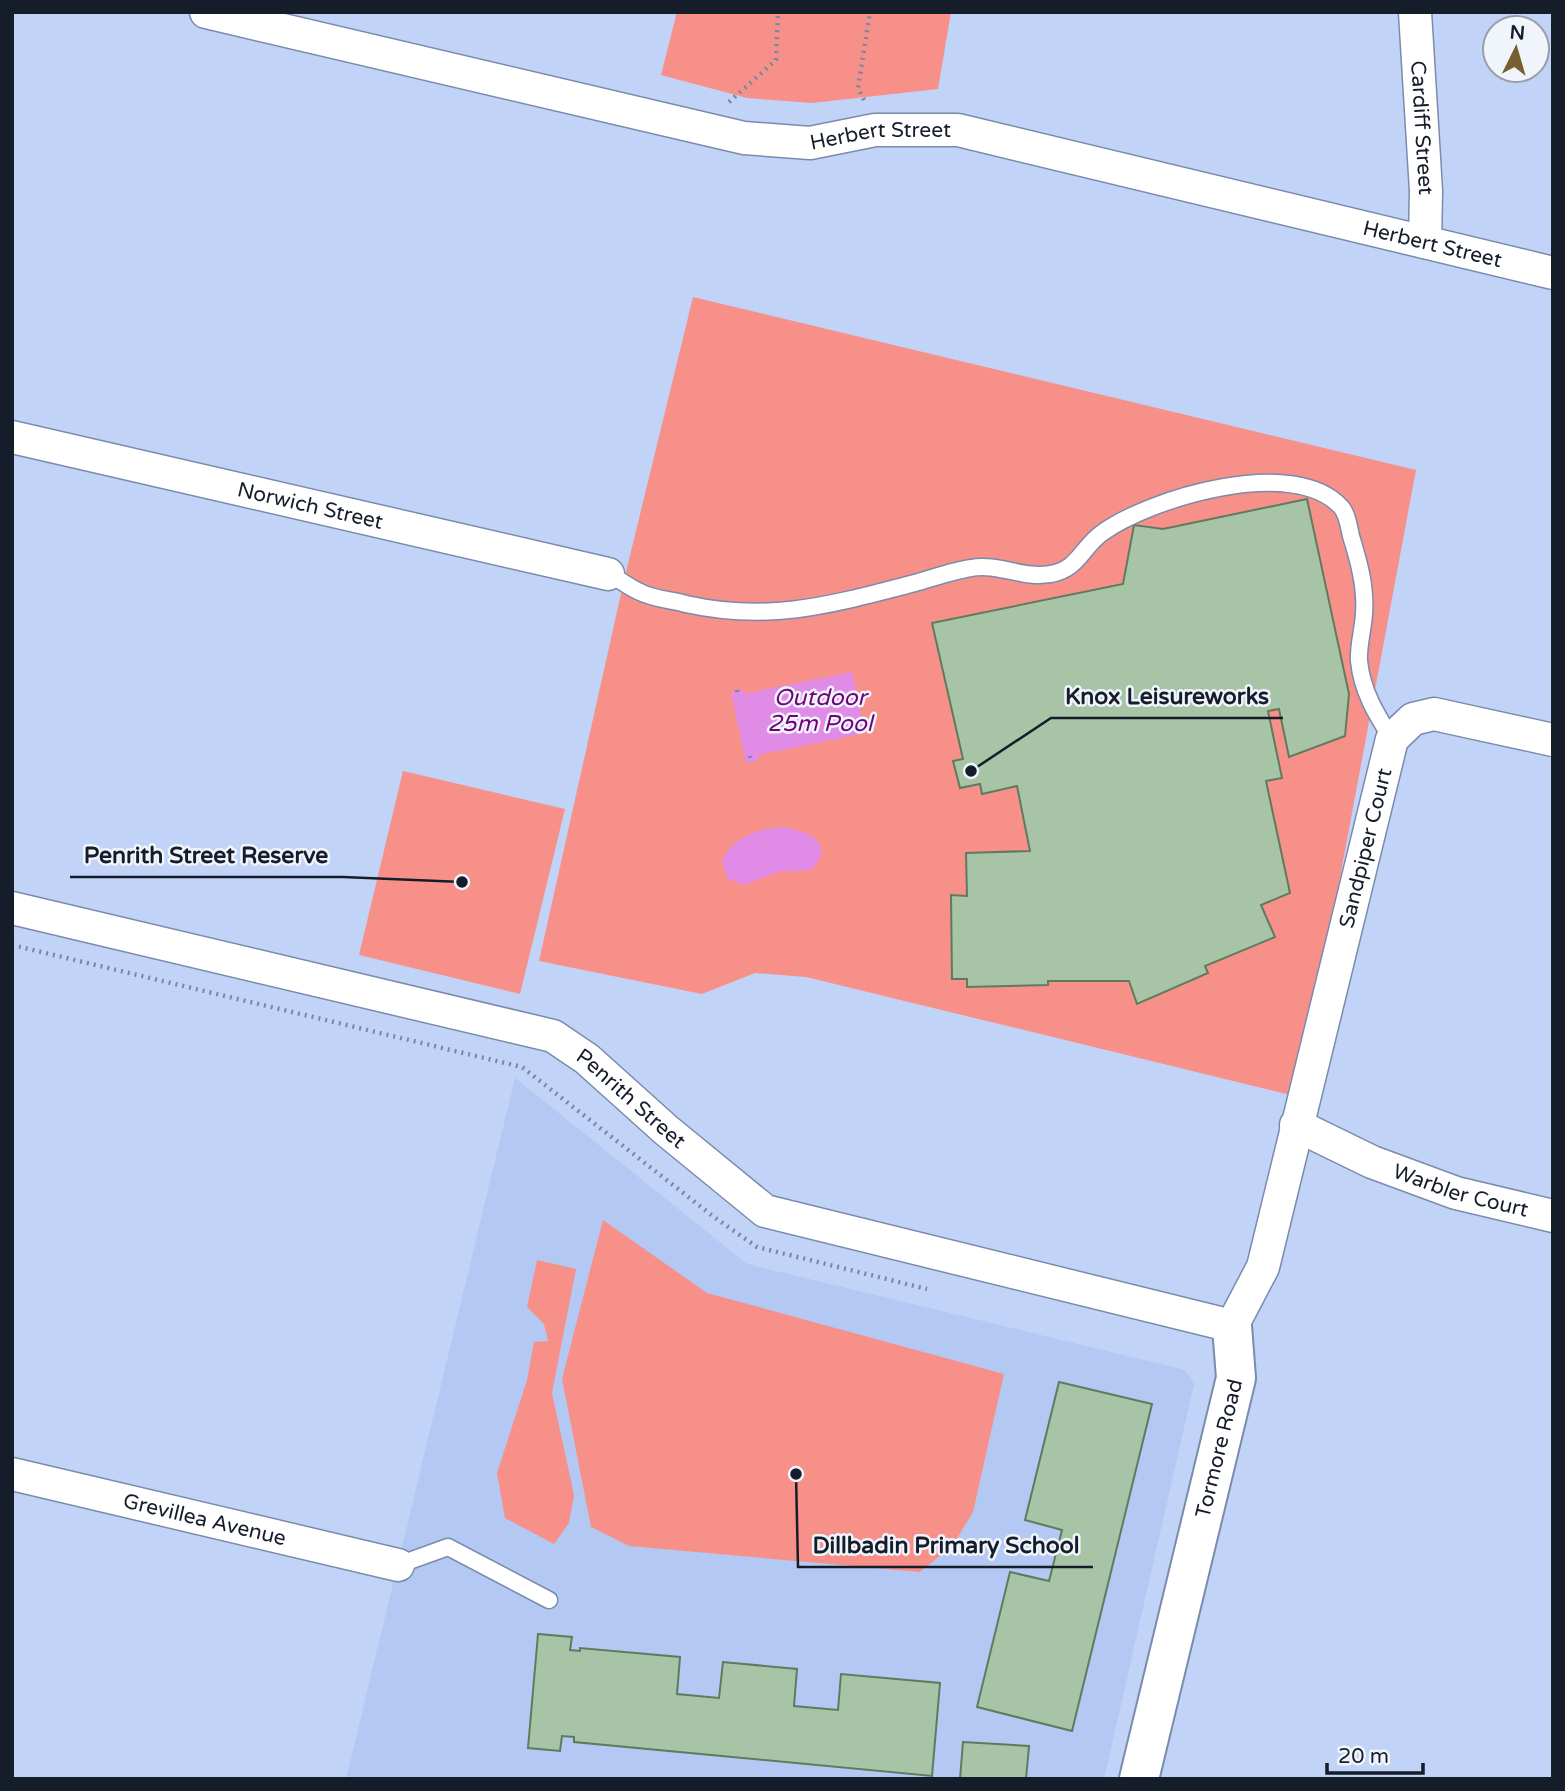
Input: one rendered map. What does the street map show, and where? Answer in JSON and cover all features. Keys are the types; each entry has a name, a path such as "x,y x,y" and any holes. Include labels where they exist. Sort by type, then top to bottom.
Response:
{"street":[{"name":"Herbert Street","path":"206,12 701,129 786,143 833,141 875,130 958,130 1553,273"},
{"name":"Cardiff Street","path":"1415,12 1426,191 1425,242"},
{"name":"Norwich Street","path":"12,437 608,574"},
{"name":"Sandpiper Court","path":"1296,1125 1392,738 1413,719 1434,714 1553,740"},
{"name":"Penrith Street","path":"12,908 553,1036 587,1059 687,1148 765,1211 1232,1326"},
{"path":"1232,1326 1239,1306 1257,1282 1263,1266 1296,1125"},
{"name":"Warbler Court","path":"1296,1125 1372,1163 1456,1193 1553,1216"},
{"name":"Warbler Court","path":"1288,1158 1339,1158 1372,1163"},
{"name":"Tormore Road","path":"1139,1779 1236,1378 1232,1326"},
{"name":"Grevillea Avenue","path":"12,1474 398,1565"}],"lane":[{"path":"608,574 624,580 640,592 718,611 747,614 782,612 836,603 972,568 998,566 1048,575 1069,569 1100,534 1128,517 1162,504 1232,483 1270,483 1309,488 1326,494 1343,508 1365,594 1359,665 1373,710 1392,738"},
{"path":"398,1565 448,1547 550,1600"}],"path":[{"path":"701,129 776,60 778,12"},
{"path":"870,12 858,88 875,130"},
{"path":"737,691 738,697"},
{"path":"12,945 522,1067 722,1224 757,1247 928,1289"}],"shaded area":[{"path":"677,12 951,12 938,89 812,103 747,98 661,75"},
{"path":"693,297 1416,470 1299,1097 806,977 755,973 702,994 539,961 624,580"},
{"path":"403,771 565,809 520,994 359,955"},
{"path":"515,1078 747,1264 1185,1370 1194,1384 1104,1779 346,1779"},
{"path":"603,1220 707,1293 1004,1374 973,1512 953,1545 920,1572 629,1546 591,1527 562,1379"},
{"path":"537,1260 576,1269 552,1393 574,1495 569,1523 554,1544 505,1518 497,1473 527,1380 534,1342 548,1341 544,1324 527,1307"}],"water":[{"name":"Outdoor 25m Pool","path":"852,672 865,733 758,755 758,761 746,763 731,692 743,689 744,694"},
{"path":"782,827 809,835 820,845 818,861 811,870 778,872 744,885 727,878 722,861 732,846 754,832"}],"building":[{"path":"1307,499 1349,694 1345,736 1289,757 1279,709 1268,711 1282,778 1266,781 1290,893 1261,905 1275,937 1205,966 1208,973 1137,1004 1129,981 1048,981 1048,985 967,987 967,979 952,979 951,895 967,896 966,853 1030,851 1017,786 982,794 980,784 960,788 953,761 963,759 932,623 1123,584 1134,525 1163,529"},
{"path":"1059,1382 1152,1404 1072,1731 977,1707 1010,1572 1049,1581 1062,1530 1025,1520"},
{"path":"538,1634 572,1637 570,1650 580,1651 580,1648 680,1657 677,1694 719,1698 723,1662 797,1669 794,1706 838,1710 841,1674 940,1683 932,1776 574,1742 574,1737 562,1736 560,1751 528,1748"},
{"path":"963,1742 1029,1746 1026,1779 960,1779"}],"place":[{"name":"Knox Leisureworks","path":"971,771"},
{"name":"Penrith Street Reserve","path":"462,882"},
{"name":"Dillbadin Primary School","path":"796,1474"}]}
